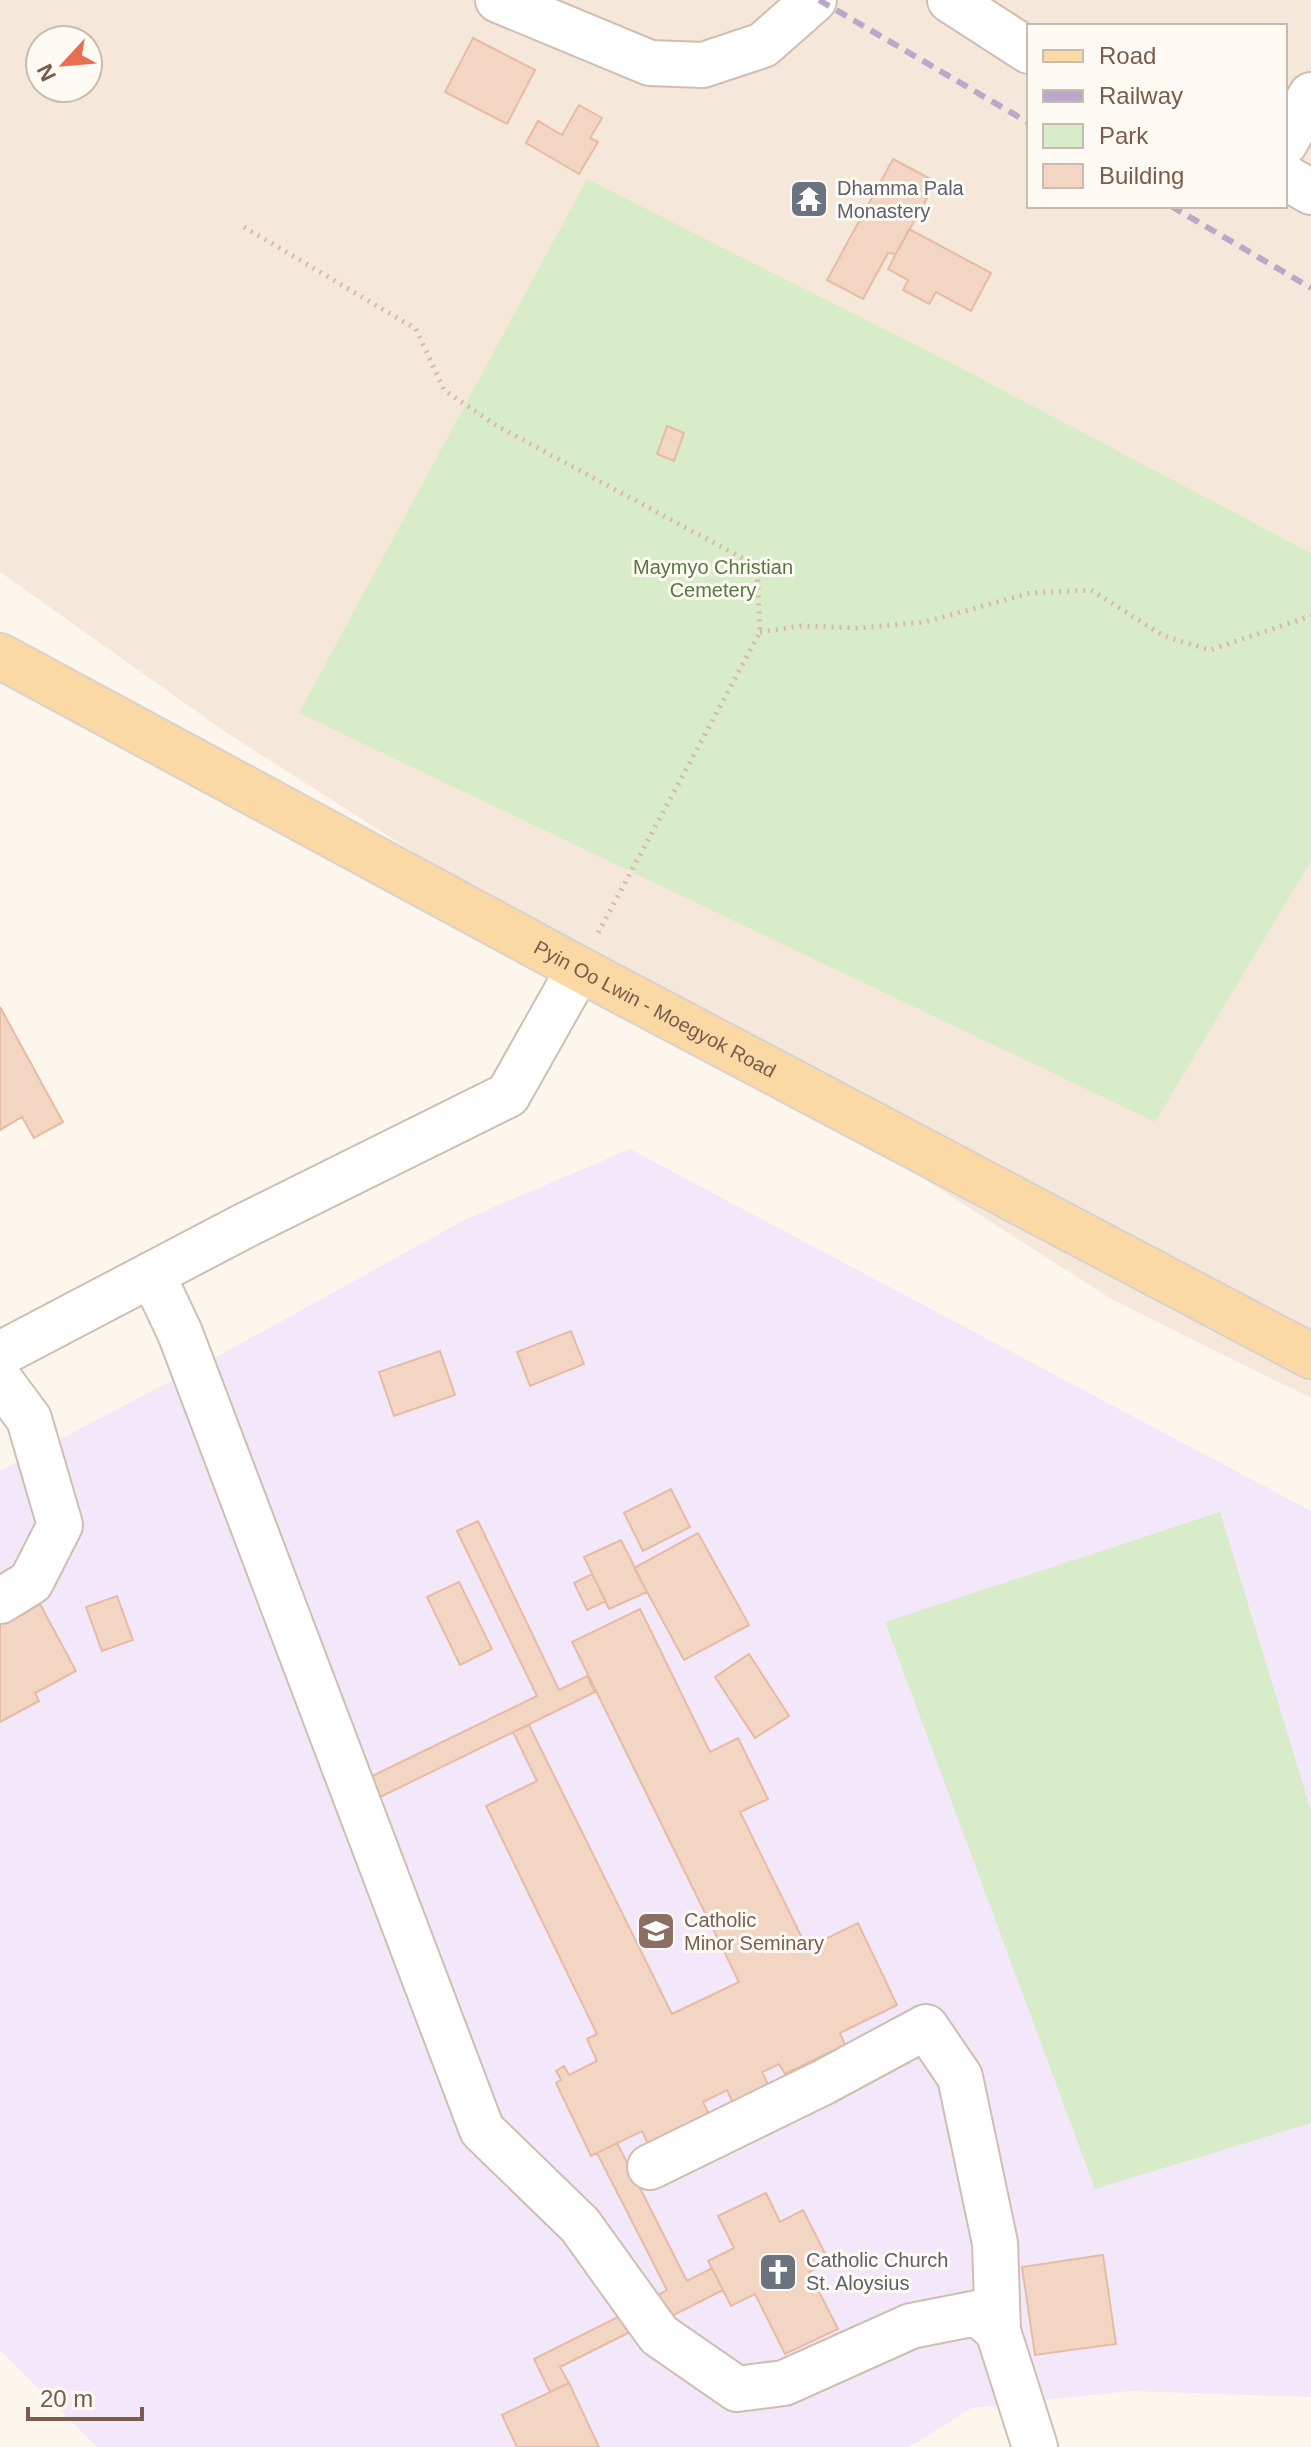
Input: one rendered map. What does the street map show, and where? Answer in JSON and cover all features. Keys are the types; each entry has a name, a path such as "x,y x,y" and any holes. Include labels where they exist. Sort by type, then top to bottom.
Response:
{"main road":[{"name":"Pyin Oo Lwin - Moegyok Road","path":"0,656 579,969 1311,1356"}],"street":[{"path":"498,0 650,63 703,65 763,45 814,0"},
{"path":"950,0 1027,50"},
{"path":"1287,139 1311,95"},
{"path":"1287,178 1311,192"},
{"path":"0,1354 242,1227 508,1095 579,969"},
{"path":"152,1274 180,1333 482,2130 580,2225 659,2335 737,2389 784,2383 911,2326 977,2313 998,2331"},
{"path":"0,1380 29,1419 60,1525 31,1582 0,1601"},
{"path":"650,2167 822,2083 926,2027 960,2077 995,2243 998,2331 1035,2447"}],"path":[{"path":"244,227 416,329 444,390 497,426 757,566 760,632 579,969"},
{"path":"760,632 801,626 859,628 925,622 1030,593 1091,590 1164,636 1210,650 1311,616"}],"shaded area":[{"path":"0,0 1311,0 1311,1398 1113,1300 224,731 0,572"},
{"name":"Catholic Minor Seminary","path":"630,1149 1311,1511 1311,2397 1130,2391 972,2408 909,2447 97,2447 0,2350 0,1471 220,1355 466,1219"}],"green space":[{"name":"Maymyo Christian Cemetery","path":"587,179 951,363 1311,553 1311,861 1155,1122 299,713"},
{"path":"1220,1512 1311,1811 1311,2123 1095,2189 885,1622"}],"building":[{"path":"473,38 535,70 507,124 445,92"},
{"path":"579,105 602,118 590,138 598,142 579,174 526,143 538,121 562,135"},
{"path":"893,159 936,182 896,254 888,253 863,299 827,280"},
{"path":"909,229 991,273 971,311 936,292 929,304 903,290 908,280 888,269"},
{"path":"667,426 684,433 674,461 657,454"},
{"path":"0,1007 63,1122 34,1138 22,1117 0,1130"},
{"path":"571,1331 584,1364 530,1386 517,1352"},
{"path":"440,1351 455,1395 394,1416 379,1372"},
{"path":"671,1489 690,1527 643,1551 624,1513"},
{"path":"478,1521 559,1690 587,1676 595,1692 374,1800 364,1780 537,1696 457,1531"},
{"path":"698,1533 749,1625 684,1660 634,1568"},
{"path":"621,1540 647,1592 609,1609 584,1557"},
{"path":"592,1574 606,1601 587,1610 574,1583"},
{"path":"459,1582 492,1649 460,1665 427,1597"},
{"path":"117,1596 133,1640 102,1651 86,1607"},
{"path":"14,1600 22,1615 40,1604 76,1671 35,1693 39,1701 0,1722 0,1608"},
{"path":"640,1609 710,1752 738,1738 768,1799 740,1812 807,1948 858,1923 897,2005 840,2033 845,2045 785,2074 779,2064 762,2072 772,2093 736,2110 727,2090 703,2102 709,2114 648,2144 642,2131 591,2156 556,2083 561,2080 556,2071 564,2066 569,2075 597,2061 587,2039 597,2034 486,1806 537,1781 513,1732 529,1725 672,2014 739,1982 572,1642"},
{"path":"749,1654 789,1716 755,1738 715,1677"},
{"path":"617,2143 687,2281 712,2268 723,2290 664,2320 653,2298 667,2290 597,2153"},
{"path":"766,2193 780,2222 803,2210 829,2261 809,2272 838,2329 785,2354 755,2294 731,2306 708,2261 734,2248 718,2216"},
{"path":"1103,2255 1116,2344 1035,2355 1022,2267"},
{"path":"624,2314 632,2331 560,2367 569,2383 550,2392 534,2359"},
{"path":"569,2383 599,2447 517,2447 502,2415"}],"railway":[{"path":"819,0 1027,122"},
{"path":"1174,208 1311,288"}],"place":[{"name":"Dhamma Pala Monastery","path":"809,199"},
{"name":"Catholic Minor Seminary","path":"656,1931"},
{"name":"Catholic Church St. Aloysius","path":"778,2272"}]}
